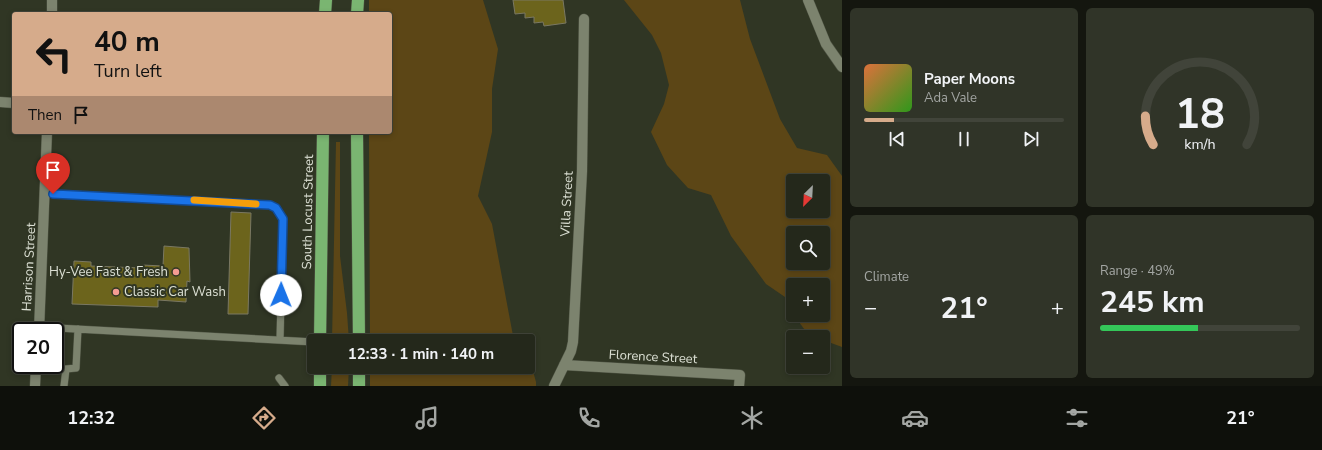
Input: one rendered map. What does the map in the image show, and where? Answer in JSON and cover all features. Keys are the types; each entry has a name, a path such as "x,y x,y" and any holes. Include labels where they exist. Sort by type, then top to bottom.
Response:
{"highway":[{"path":"325,12 326,0"},
{"path":"357,12 358,0"},
{"name":"South Locust Street","path":"320,334 323,134"},
{"path":"357,134 359,334"},
{"path":"320,374 320,386"},
{"path":"359,374 359,386"}],"street":[{"path":"52,0 52,12"},
{"path":"808,0 826,44 842,66"},
{"name":"Villa Street","path":"554,386 571,350 573,334 582,171 584,19"},
{"path":"0,102 12,103"},
{"name":"Harrison Street","path":"39,322 47,134"},
{"name":"Florence Street","path":"564,365 740,375 740,386"},
{"path":"35,386 36,374"}],"lane":[{"path":"45,193 270,205 276,208 283,219 280,340"},
{"path":"64,329 307,342"},
{"path":"64,386 66,368 76,368 78,329"},
{"path":"278,378 285,386"}],"shaded area":[{"path":"369,0 483,0 498,49 492,89 492,132 478,196 492,224 513,334 370,334 369,134 392,134 392,12 369,12"},
{"path":"624,0 740,0 750,39 780,119 797,148 827,155 842,176 842,347 830,343 830,330 805,330 799,322 830,322 830,278 786,278 786,299 766,284 731,236 711,195 688,188 667,165 651,132 664,104 669,85 661,53 652,35"},
{"path":"336,142 340,142 340,256 348,334 332,334"},
{"path":"332,374 349,374 348,386 331,386"},
{"path":"370,374 534,374 536,382 536,386 370,386"}],"building":[{"path":"513,0 563,0 566,23 544,26 543,22 534,23 534,17 525,18 525,13 515,14"},
{"path":"231,212 251,213 248,314 228,314"},
{"name":"Classic Car Wash","path":"164,246 189,248 190,282 187,281 186,302 158,300 158,307 72,304 74,261 91,262 91,266 141,268 142,265 163,266"}],"slow traffic":[{"path":"194,200 256,204"}],"place":[{"name":"Hy-Vee Fast & Fresh","path":"176,272"},
{"name":"Classic Car Wash","path":"116,292"}],"route":[{"path":"53,194 270,205 281,213 283,219 281,295"}]}
